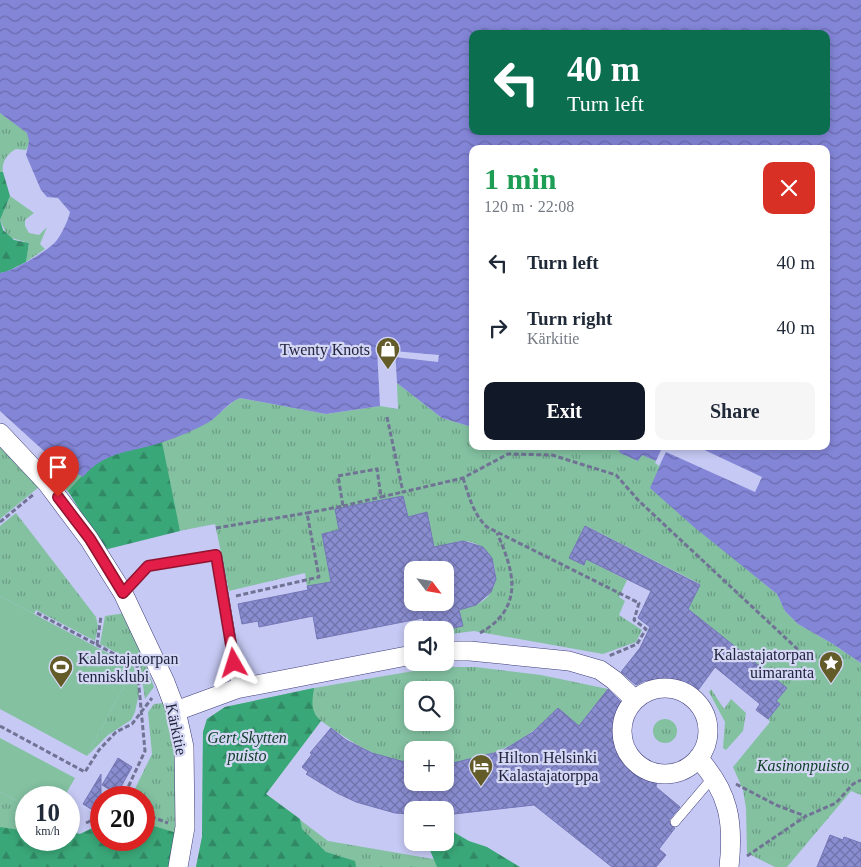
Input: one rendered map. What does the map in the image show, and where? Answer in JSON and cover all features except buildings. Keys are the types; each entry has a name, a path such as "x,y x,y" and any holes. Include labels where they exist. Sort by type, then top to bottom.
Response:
{"street":[{"name":"Kärkitie","path":"0,433 47,482 90,539 123,593 165,682 176,711 184,747 185,827 178,867"},
{"path":"454,651 569,661 600,670 614,680 634,700"},
{"path":"176,711 236,689 404,657"},
{"path":"664,688 675,689 695,700 707,722 708,734 698,758 689,766 668,774 645,769 634,761 627,752 622,731 627,711 634,700 651,690 664,688"},
{"path":"698,758 714,776 730,818 735,864"}],"lane":[{"path":"123,593 148,566 216,555 233,650 236,689"},
{"path":"676,822 714,776"}],"path":[{"path":"387,417 403,492"},
{"path":"216,528 343,506 463,478 508,454 552,455 616,475 639,501 806,658"},
{"path":"343,506 338,476 377,469 381,497"},
{"path":"463,478 471,504 480,520 497,533 639,603 634,620 646,629 637,644 603,659"},
{"path":"0,522 47,482"},
{"path":"230,597 319,577 307,513"},
{"path":"475,636 490,628 506,611 512,596 513,576 497,533"},
{"path":"37,613 137,666 146,751 129,786"},
{"path":"97,645 101,616"},
{"path":"0,726 85,772 99,750 116,732 132,724 165,682"},
{"path":"735,864 806,816 836,803 853,784 861,780"},
{"path":"736,784 776,805 806,816"},
{"path":"86,823 90,821"}],"green space":[{"path":"0,113 28,133 30,141 26,150 16,149 8,155 4,161 3,172 0,172"},
{"path":"0,172 3,172 10,196 0,220"},
{"path":"10,196 34,213 25,220 25,226 29,233 39,235 47,227 40,244 45,249 26,262 29,243 8,237 0,220"},
{"path":"0,220 3,230 14,240 29,243 26,262 0,273"},
{"name":"Kasinonpuisto","path":"397,383 442,418 469,426 469,450 621,450 638,460 641,454 661,463 749,571 777,594 785,611 798,624 861,663 861,795 851,791 787,867 775,867 747,853 746,808 743,790 733,767 770,722 768,719 780,704 776,701 786,688 688,609 700,584 586,526 583,565 586,559 627,580 619,597 625,601 619,615 642,630 636,642 603,654 474,631 454,634 454,627 462,625 459,610 478,604 491,592 495,583 493,563 489,555 482,548 473,543 463,541 448,545 435,552 427,512 408,517 403,496 339,530 322,534 331,582 307,586 305,573 229,591 215,524 143,538 104,550 75,500 44,464 44,460 52,458 83,477 210,421 240,398 326,414 380,406 398,409"},
{"path":"0,440 45,482 0,519"},
{"path":"162,442 180,531 104,550 68,491 93,464 125,450"},
{"path":"16,513 96,617 98,626 95,641 36,610 34,614 0,596 0,526"},
{"name":"Kalastajatorpan tennisklubi","path":"0,596 134,667 87,756 0,709"},
{"path":"126,613 154,687 145,699 140,665 100,644 105,616"},
{"path":"134,667 139,693 135,712 131,720 108,735 87,756"},
{"path":"454,667 475,667 541,675 608,689 579,726 558,708 532,732 507,747 493,753 454,763 454,741 404,741 404,763 375,754 342,736 321,721 266,794 328,841 480,867 196,867 202,837 203,732 207,719 225,707 314,688 414,671 454,671"},
{"name":"Gert Skytten puisto","path":"314,688 313,710 321,721 266,794 300,819 302,829 326,852 355,861 356,867 196,867 202,837 203,732 207,719 225,707"},
{"path":"711,689 724,709 731,699 746,713 743,731 726,750 723,748 725,722 709,692"},
{"path":"163,703 176,740 180,834 155,839 155,786 136,786 152,754 148,712 154,704"},
{"path":"665,719 670,720 676,726 676,736 670,742 665,743 660,742 654,736 653,731 654,726 660,720"},
{"path":"0,738 75,778 70,786 15,786 15,800 0,792"},
{"path":"0,792 15,800 15,851 80,851 80,834 90,829 90,850 0,867"},
{"path":"155,826 180,834 173,867 0,867 0,827 15,829 15,851 80,851 80,834 90,829 90,851 155,851"},
{"path":"454,832 469,841 487,847 520,867 437,867 430,851 454,851"}],"water":[{"path":"0,0 861,0 861,663 798,624 785,611 777,594 694,527 650,488 661,463 642,455 638,461 620,453 619,450 830,450 830,145 469,145 469,426 442,418 397,383 395,348 393,345 379,345 377,349 380,406 326,414 240,398 231,403 209,422 198,428 152,446 110,457 91,468 83,477 55,461 0,411 0,273 21,265 39,255 53,244 63,230 70,212 58,198 47,197 41,190 26,155 29,141 27,133 0,113"}],"pier":[{"path":"394,351 439,355 438,362 394,357"},
{"path":"661,450 705,450 762,477 755,492 666,452 659,466 655,463"}],"place":[{"name":"Twenty Knots","path":"388,370"},
{"name":"Kalastajatorpan uimaranta","path":"831,684"},
{"name":"Kalastajatorpan tennisklubi","path":"61,688"},
{"name":"Hilton Helsinki Kalastajatorppa","path":"481,787"}],"route":[{"path":"58,497 90,539 123,593 148,566 216,555 234,663"}]}
